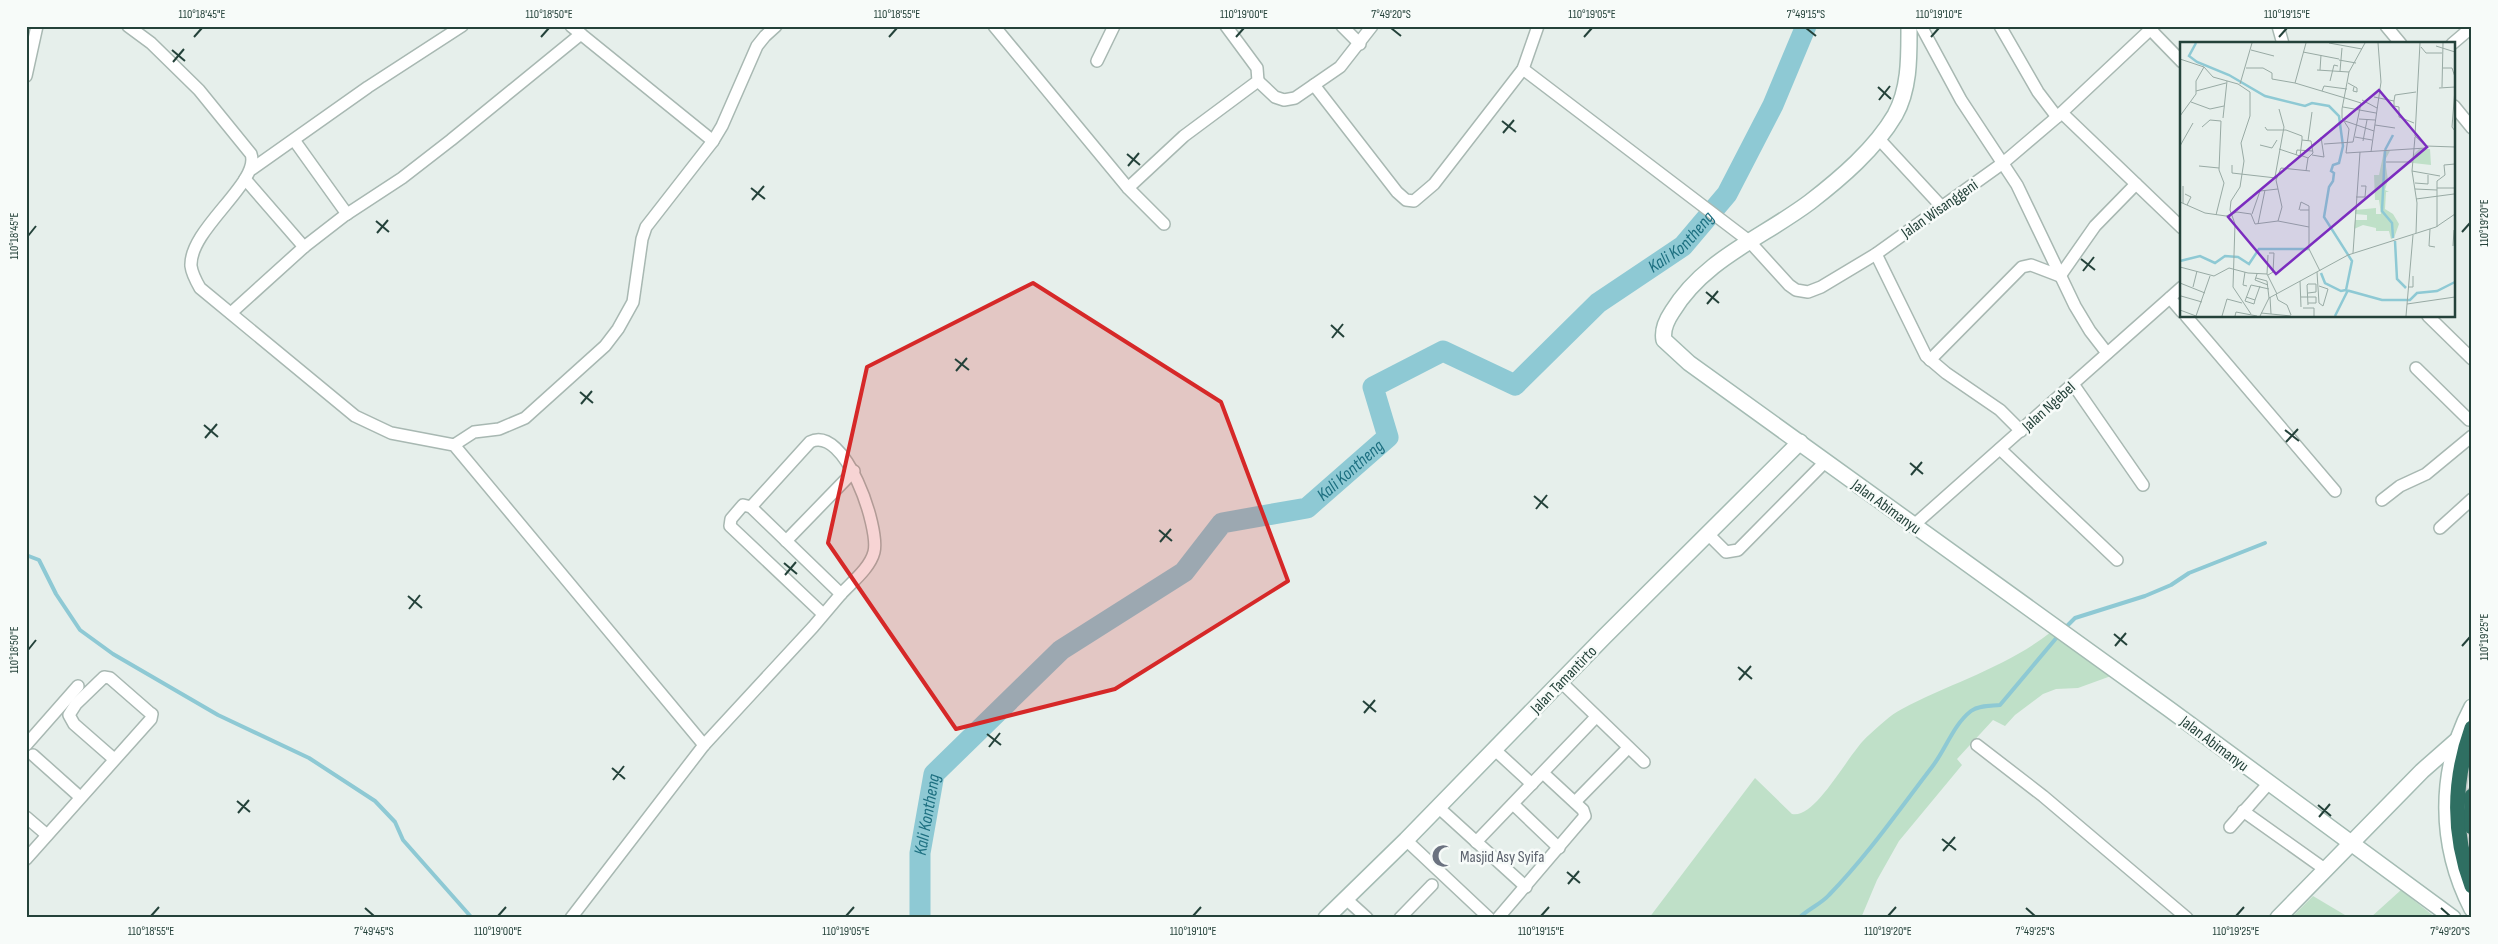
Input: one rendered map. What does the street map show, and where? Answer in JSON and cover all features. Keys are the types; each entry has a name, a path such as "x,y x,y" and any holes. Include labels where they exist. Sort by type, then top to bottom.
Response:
{"highway":[{"path":"2472,728 2462,758 2456,815 2461,852 2472,886"},
{"path":"2472,796 2472,827"}],"street":[{"path":"26,76 37,26"},
{"path":"128,26 151,42 198,90 251,154 253,160 252,169"},
{"path":"462,26 368,87 252,169 212,221 195,250 191,265 193,277 200,288 355,416 391,433 454,445 704,745"},
{"path":"571,26 713,141"},
{"path":"454,445 474,432 499,429 525,418 605,346 618,329 633,302 642,238 646,227 713,141 757,46 776,26"},
{"path":"1097,61 1114,26"},
{"path":"1226,26 1257,68 1258,81 1270,93 1284,100 1295,98 1340,66 1360,44 1372,26"},
{"path":"1342,26 1360,44"},
{"path":"1314,85 1397,192 1406,200 1414,201 1434,184 1523,69 1538,26"},
{"name":"Jalan Abimanyu","path":"1910,26 1907,83 1895,114 1878,138 1818,196 1722,258 1682,296 1665,326 1664,340 1689,363 2453,918"},
{"path":"1921,26 1961,100 2024,198 2060,276 2084,321 2107,353"},
{"path":"2000,26 2038,92 2060,115 2180,226"},
{"path":"2278,26 2282,42"},
{"path":"2386,26 2399,42"},
{"path":"2454,42 2472,27"},
{"path":"2150,28 2180,60"},
{"name":"Jalan Wisanggeni","path":"1523,69 1749,241 1789,286 1796,290 1808,292 1821,287 1876,254 2003,163 2060,115 2150,28"},
{"path":"1001,29 1128,188 1164,224"},
{"path":"231,313 304,248 347,214 402,178 444,146 580,34"},
{"path":"1128,188 1184,136 1258,81"},
{"path":"2456,108 2472,128"},
{"path":"1878,138 1941,206"},
{"path":"294,140 347,214"},
{"path":"245,179 304,248"},
{"path":"2060,276 2095,226 2136,184"},
{"path":"1876,254 1922,351 1946,373 1990,402 2020,431"},
{"path":"1930,360 2022,267 2031,265 2060,276"},
{"name":"Jalan Ngebel","path":"1914,525 2180,289"},
{"path":"2170,298 2180,310"},
{"path":"2188,318 2335,491"},
{"path":"2430,318 2472,359"},
{"path":"2416,368 2471,422"},
{"path":"2072,384 2143,485"},
{"path":"2382,500 2400,486 2426,474 2472,436"},
{"path":"572,918 704,745 868,565 875,548 860,485 854,471 830,442 815,439 806,446 750,507"},
{"name":"Jalan Tamantirto","path":"1326,918 1495,750 1706,533 1800,442"},
{"path":"2000,449 2117,560"},
{"path":"1706,533 1726,552 1738,550 1826,461"},
{"path":"786,541 854,471"},
{"path":"2440,528 2472,498"},
{"path":"823,614 730,526 731,519 742,506 745,504 750,507 841,594"},
{"path":"26,859 114,758 151,719 152,714 110,678 104,677 76,704 69,715 74,724 114,758"},
{"path":"1561,682 1644,762"},
{"path":"26,745 78,686"},
{"path":"2472,707 2456,741 2447,790 2447,832 2454,866 2472,909"},
{"path":"1476,842 1596,717"},
{"path":"2278,918 2422,771 2456,741"},
{"path":"1977,745 2043,796 2187,918"},
{"path":"1575,802 1628,748"},
{"path":"1495,750 1532,784"},
{"path":"33,755 80,797"},
{"path":"1498,918 1585,816 1584,812 1575,802 1542,773"},
{"path":"2230,827 2268,783"},
{"path":"1513,804 1559,848"},
{"path":"1438,807 1526,887"},
{"path":"2243,811 2326,870"},
{"path":"26,818 47,835"},
{"path":"1406,840 1489,918"},
{"path":"1400,918 1432,885"},
{"path":"1346,898 1367,918"}],"highlighted area":[{"path":"1033,283 1221,402 1288,581 1115,689 956,729 828,543 867,367"}],"green space":[{"path":"2051,632 2111,676 2078,688 2056,689 2043,694 2015,715 2005,726 1993,720 1957,759 1962,765 1899,841 1877,880 1861,918 1649,918 1755,778 1792,814 1801,813 1822,796 1861,743 1893,714 1997,665"},
{"path":"2401,890 2436,918 2370,918"},
{"path":"2313,896 2350,918 2291,918"}],"waterway":[{"name":"Kali Kontheng","path":"920,918 920,853 934,774 1061,650 1184,572 1222,523 1307,508 1388,437 1373,387 1443,351 1515,385 1598,303 1683,246 1727,194 1773,105 1806,26"},
{"path":"2064,629 2075,618 2145,596 2171,585 2189,573 2265,543"},
{"path":"26,555 39,560 56,594 80,630 113,654 218,715 309,758 375,801 395,822 403,840 472,918"},
{"path":"1799,918 1826,898 1870,849 1932,767 1959,723 1971,711 1985,706 2000,705 2058,636"}],"place":[{"name":"Masjid Asy Syifa","path":"1443,856"}]}
